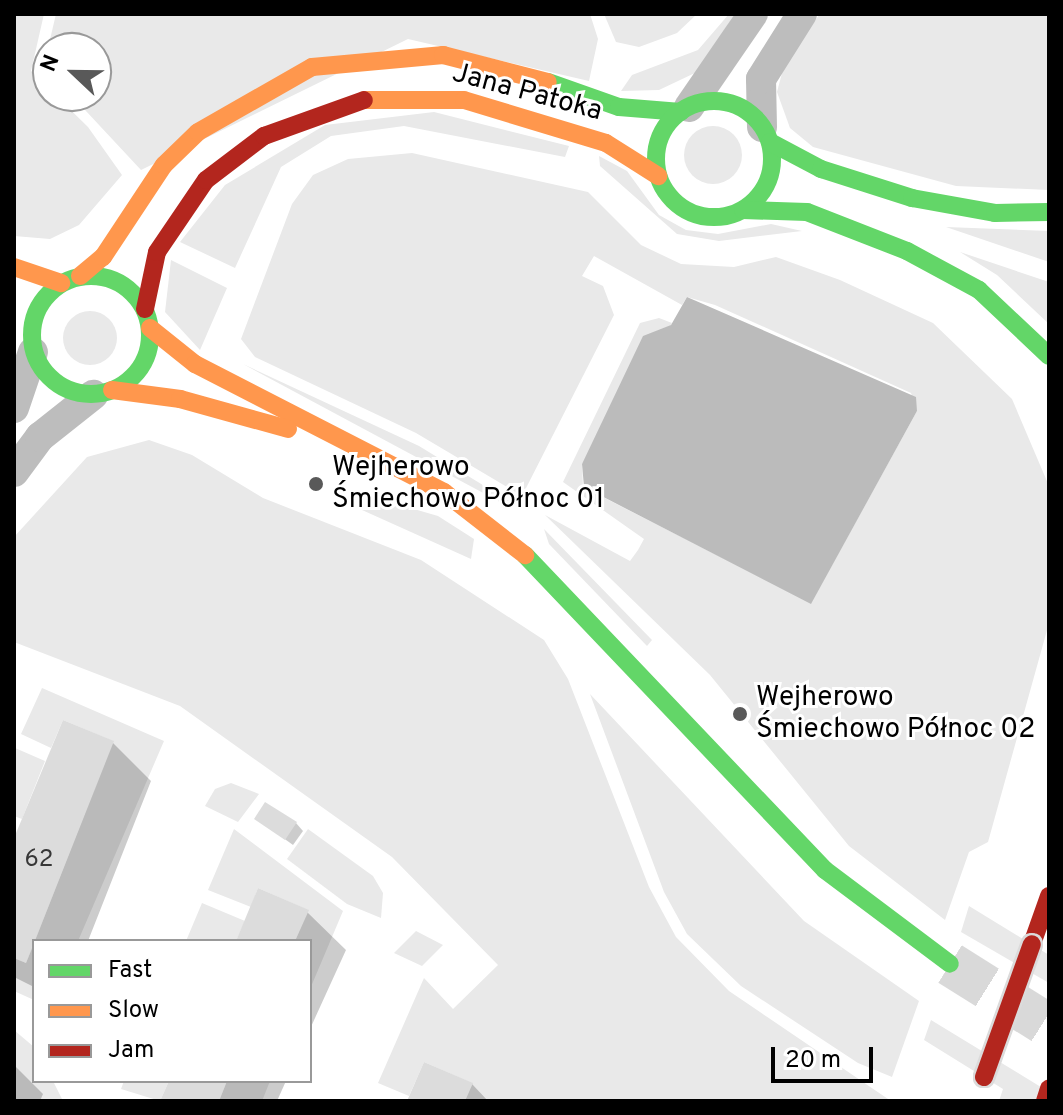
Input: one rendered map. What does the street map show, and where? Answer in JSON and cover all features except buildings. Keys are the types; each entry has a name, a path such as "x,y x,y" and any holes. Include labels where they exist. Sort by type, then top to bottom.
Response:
{"main road":[{"name":"Jana Patoka","path":"80,276 103,257 164,165 198,132 236,104 312,67 443,55 511,69 619,107 685,109"},
{"name":"Jana Patoka","path":"145,309 157,252 206,180 275,130 345,103 393,96 464,100 606,143 658,176"},
{"path":"1049,212 995,213 912,198 821,169 766,134 726,102 685,109 662,132 658,176 671,199 693,214 719,217 743,210 807,212 907,251 979,290 1049,356"},
{"path":"743,210 771,174 766,134"},
{"path":"14,267 61,283"},
{"path":"32,342 45,295 61,283 80,276 118,281 145,309 150,328 141,366 102,392"},
{"path":"14,317 56,383 102,392 180,399 329,438"},
{"path":"150,328 195,364 329,438 444,492 508,537 841,886 950,964"},
{"path":"976,1101 1049,896"},
{"path":"1045,1101 1049,1089"}],"street":[{"path":"685,109 753,14"},
{"path":"766,134 761,79 802,14"},
{"path":"14,408 32,342"},
{"path":"14,472 40,437 102,392"}],"shaded area":[{"path":"14,14 44,14 40,32 32,32 32,112 73,112 88,127 122,175 79,225 50,239 14,236"},
{"path":"56,14 590,14 598,39 589,81 408,39 141,170 87,112 112,112 112,32 52,32"},
{"path":"604,14 697,14 677,33 639,47 616,42"},
{"path":"729,14 735,14 697,72 659,90 621,91 632,75 698,50"},
{"path":"820,14 1049,14 1049,190 956,186 813,147 790,128 777,92 786,58"},
{"path":"434,112 569,146 565,157 404,126 331,136 281,167 235,268 180,242 225,185 325,125"},
{"path":"713,126 734,134 742,155 734,176 713,184 692,176 684,155 692,134"},
{"path":"412,153 588,192 641,245 681,264 734,267 776,257 840,280 933,323 1012,399 1049,486 1049,623 988,842 969,852 945,920 849,846 710,675 545,515 630,561 638,550 644,539 563,482 640,323 659,318 672,323 582,464 583,487 811,603 917,411 911,393 715,305 687,297 682,305 594,256 582,276 603,286 614,315 522,496 416,433 255,357 241,339 292,204 313,175 348,159"},
{"path":"599,156 627,171 659,215 686,230 718,234 771,224 802,231 719,241 677,234 600,166"},
{"path":"946,227 1049,231 1049,262"},
{"path":"960,252 1049,282 1049,324 997,275"},
{"path":"171,260 227,288 200,350 165,312"},
{"path":"687,297 916,397 917,411 811,604 584,487 582,464 643,336 671,325"},
{"path":"90,311 109,319 117,338 109,357 90,365 71,357 63,338 71,319"},
{"path":"243,364 419,446 509,501 500,502"},
{"path":"149,440 192,455 263,498 421,560 544,640 568,679 649,887 676,937 729,991 891,1101 465,1101 472,1083 424,1062 409,1096 378,1083 424,978 453,1009 498,965 392,857 180,706 14,642 14,537 87,457"},
{"path":"369,496 438,516 474,539 471,559 362,510"},
{"path":"544,529 652,640 647,646 549,544"},
{"path":"42,688 164,741 79,939 36,939 113,741 63,720 51,748 21,734"},
{"path":"590,694 804,921 919,1001 892,1077 858,1063 741,986 687,934 664,892"},
{"path":"15,748 45,761 22,819 14,816"},
{"path":"231,783 259,794 238,822 205,806 215,789"},
{"path":"234,829 343,911 312,984 312,939 296,939 308,910 258,888 251,907 208,890"},
{"path":"308,829 373,876 383,893 381,918 347,904 287,859"},
{"path":"202,903 245,921 237,939 187,939"},
{"path":"969,906 1049,955 1049,983 961,932"},
{"path":"416,931 443,945 422,966 394,953"},
{"path":"32,949 32,999 14,991 14,958 26,963"},
{"path":"931,1020 1049,1092 1049,1101 999,1101 1003,1089 924,1040"},
{"path":"14,1030 32,1045 32,1083 54,1083 63,1101 14,1101"},
{"path":"123,1083 168,1083 160,1101 121,1089"},
{"path":"226,1083 269,1083 262,1101 219,1101"}],"tunnel":[{"path":"950,964 1049,1026"}],"traffic: fast":[{"path":"548,82 619,107 681,112"},
{"path":"714,101 736,105 755,118 768,137 772,159 768,181 755,200 736,213 714,217 692,213 673,200 660,181 656,159 660,137 673,118 692,105 714,101"},
{"path":"770,142 821,169 912,198 995,213 1049,212"},
{"path":"743,210 807,212 907,251 979,290 1049,356"},
{"path":"91,276 114,280 133,293 146,312 150,335 146,358 133,377 114,390 91,394 68,390 49,377 36,358 32,335 36,312 49,293 68,280 91,276"},
{"path":"525,555 825,870 950,964"}],"traffic: slow":[{"path":"80,276 103,257 164,165 198,132 312,67 443,55 548,82"},
{"path":"364,100 464,100 606,143 658,176"},
{"path":"14,267 61,283"},
{"path":"150,328 195,364 444,492 525,555"},
{"path":"112,390 180,399 288,429"}],"traffic: jam":[{"path":"145,309 157,252 206,180 264,136 364,100"},
{"path":"1032,944 1049,896"},
{"path":"984,1077 1032,944"},
{"path":"1045,1101 1049,1089"}],"place":[{"name":"Wejherowo Śmiechowo Północ 01","path":"316,484"},
{"name":"Wejherowo Śmiechowo Północ 02","path":"740,714"}]}
